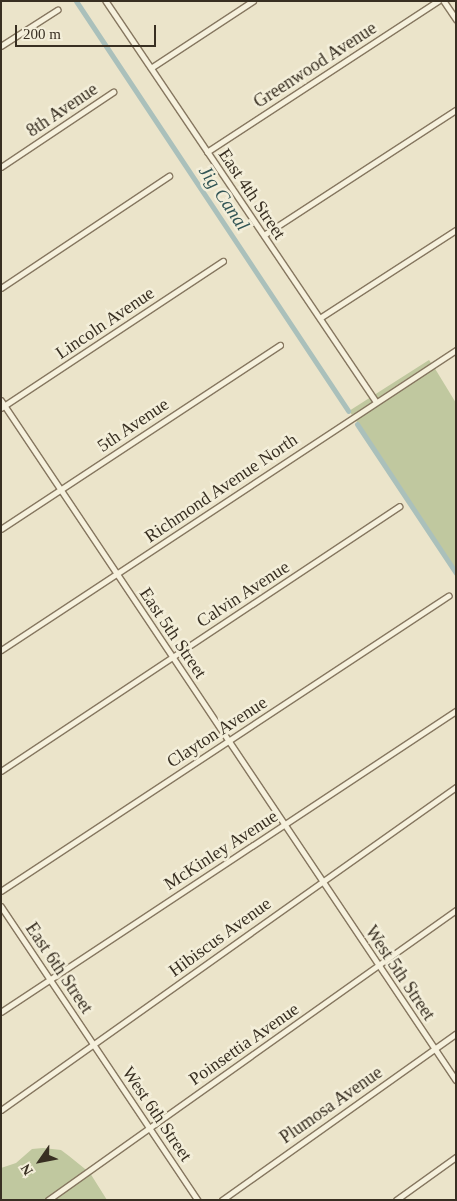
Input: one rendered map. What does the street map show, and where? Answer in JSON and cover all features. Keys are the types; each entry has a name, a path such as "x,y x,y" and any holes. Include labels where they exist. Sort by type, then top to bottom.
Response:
{"street":[{"name":"East 4th Street","path":"106,1 376,402"},
{"path":"151,68 253,1"},
{"name":"Greenwood Avenue","path":"207,152 438,1"},
{"path":"444,1 456,19"},
{"path":"1,46 57,10"},
{"name":"8th Avenue","path":"1,167 113,92"},
{"path":"264,235 456,110"},
{"path":"1,288 169,176"},
{"path":"320,318 456,230"},
{"name":"Lincoln Avenue","path":"3,407 224,261"},
{"name":"5th Avenue","path":"1,529 280,345"},
{"name":"Richmond Avenue North","path":"1,650 456,350"},
{"name":"East 5th Street","path":"1,400 3,407 61,490 322,881"},
{"name":"Calvin Avenue","path":"1,771 399,507"},
{"name":"Clayton Avenue","path":"1,892 448,596"},
{"name":"McKinley Avenue","path":"1,1012 456,711"},
{"name":"Hibiscus Avenue","path":"1,1110 456,787"},
{"name":"West 5th Street","path":"322,881 456,1080"},
{"name":"East 6th Street","path":"1,906 93,1044"},
{"name":"Poinsettia Avenue","path":"48,1200 456,910"},
{"name":"Plumosa Avenue","path":"222,1200 456,1034"},
{"name":"West 6th Street","path":"93,1044 198,1200"},
{"path":"396,1200 456,1157"}],"green space":[{"path":"429,360 431,363 352,415 349,411"},
{"path":"434,367 456,403 456,574 355,419"},
{"path":"32,1149 61,1150 90,1173 107,1200 1,1200 1,1168 16,1163"}],"waterway":[{"name":"Jig Canal","path":"76,1 348,411"},
{"name":"Jig Canal","path":"357,424 456,573"}]}
